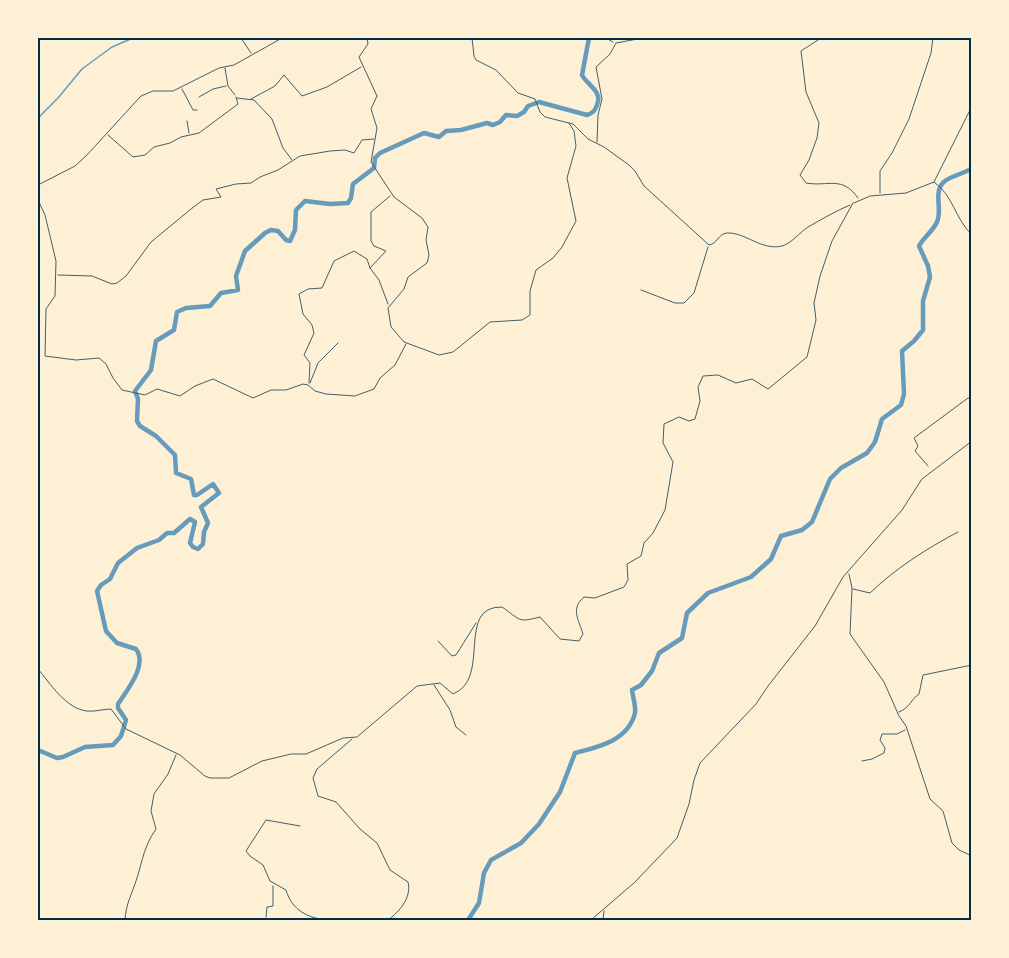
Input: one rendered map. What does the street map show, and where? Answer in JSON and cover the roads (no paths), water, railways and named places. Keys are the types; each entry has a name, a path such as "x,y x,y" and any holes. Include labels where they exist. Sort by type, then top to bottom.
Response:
{"street":[{"path":"241,38 252,55"},
{"path":"38,185 75,166 107,135 141,96 153,91 169,92 224,67 237,64 282,38"},
{"path":"367,38 368,44 359,56 377,94 371,109 377,128 371,160 398,201 422,218 427,225 426,240 429,255 426,264 408,277 404,290 389,305 388,310 391,327 406,343 438,355 451,353 490,322 522,320 530,315 530,291 536,270 553,258 575,223 574,205 567,178 576,146 574,132 569,123"},
{"path":"472,38 476,60 496,70 518,93 536,101 545,117 574,125 588,139 629,165 644,186 709,245"},
{"path":"606,38 615,43 643,38"},
{"path":"821,38 805,47 801,53 806,92 819,125 817,138 800,175 806,183 816,185 831,182 848,187 859,200"},
{"path":"880,195 880,171 909,119 931,53 933,38"},
{"path":"597,144 598,118 602,99 596,69 611,52 615,43"},
{"path":"236,97 251,99 274,86 284,75 302,96 327,87 363,66"},
{"path":"107,135 134,158 145,155 154,147 199,133 238,104 228,86 224,67"},
{"path":"199,97 213,89 228,86"},
{"path":"181,87 193,111 196,110"},
{"path":"251,99 273,120 283,148 291,160"},
{"path":"709,245 714,244 721,235 729,233 767,246 782,246 792,241 809,226 859,200 880,195 901,194 935,182 972,106"},
{"path":"187,121 189,135"},
{"path":"56,275 92,276 114,284 119,282 148,245 191,209 203,200 221,197 216,189 251,183 260,177 278,171 300,156 345,150 354,153 362,140 375,139"},
{"path":"935,182 947,193 961,222 972,235"},
{"path":"370,268 386,251 374,246 371,241 371,212 392,194"},
{"path":"38,200 45,215 56,261 55,296 46,309 45,356 74,360 99,358 106,364 121,389 147,395 157,389 180,396 195,386 213,379 254,398 271,390 286,390 301,384 309,385 315,391 324,394 356,395 373,390 380,378 390,371 406,343"},
{"path":"438,641 452,656 456,655 480,617 490,609 500,607 518,619 528,621 541,617 562,639 574,642 580,640 582,632 576,618 578,603 586,596 595,598 624,587 628,580 627,564 641,556 644,543 664,512 673,462 663,443 664,424 679,417 689,421 695,419 700,401 698,387 704,376 718,375 736,383 752,379 768,389 805,360 816,320 814,303 820,276 832,241 853,203"},
{"path":"641,290 679,304 687,301 694,293 709,245"},
{"path":"309,385 310,363 304,355 314,333 312,325 303,314 298,294 308,289 322,288 334,261 352,252 366,258 379,280 389,305"},
{"path":"309,385 318,363 338,344"},
{"path":"928,466 915,451 918,446 915,438 962,402 969,398 972,399"},
{"path":"591,921 635,882 677,837 700,763 756,704 815,626 840,582 902,510 922,479 972,441"},
{"path":"852,588 870,593 902,566 934,544 958,532"},
{"path":"848,572 852,588 850,634 884,682 907,729 930,799 943,811 952,843 959,850 972,856"},
{"path":"388,921 402,909 410,887 408,882 390,870 377,843 360,829 336,802 318,796 314,780 318,767 414,688 420,685 443,684 453,694 464,688 472,671 478,622"},
{"path":"897,712 910,705 913,698 919,694 924,674 972,665"},
{"path":"38,669 68,702 86,711 111,709 126,729 177,753 207,777 229,778 262,761 291,754 306,754 343,738 353,738"},
{"path":"433,684 450,710 456,727 466,735"},
{"path":"862,761 885,753 880,740 881,735 897,734 907,729"},
{"path":"125,921 127,901 145,846 156,829 151,811 154,794 168,774 177,753"},
{"path":"300,826 267,820 246,849 248,854 263,865 268,879 286,890 291,904 307,917 327,921"},
{"path":"266,917 267,906 273,905 273,884"},
{"path":"603,921 604,910"}],"waterway":[{"path":"38,118 82,69 112,47 133,38"},
{"path":"38,750 57,758 63,757 85,747 113,745 121,736 126,720 118,704 135,677 140,662 139,655 136,649 117,643 106,631 97,591 110,579 118,563 137,548 159,540 167,533 174,533 190,519 195,522 190,543 198,549 203,544 204,532 208,523 201,507 219,493 213,484 194,495 191,479 176,473 175,455 137,421 138,399 135,391 151,370 156,341 174,330 177,312 186,308 210,306 221,293 238,290 236,276 245,251 271,230 278,231 290,241 295,230 296,210 305,201 330,204 348,203 353,184 374,168 375,158 380,153 424,133 439,137 446,131 461,130 487,123 493,125 500,122 506,115 517,116 528,106 539,102 587,115 592,113 597,105 598,96 582,75 589,38"},
{"path":"468,920 479,903 484,873 491,860 521,843 539,824 560,792 575,753 611,741 626,730 631,723 635,713 632,690 641,685 652,671 659,653 682,638 687,613 708,593 751,577 771,559 781,536 802,530 812,522 830,479 841,468 867,453 875,442 882,419 901,405 904,394 902,351 923,330 923,301 930,277 919,246 939,217 938,195 941,185 948,179 972,168"}]}
